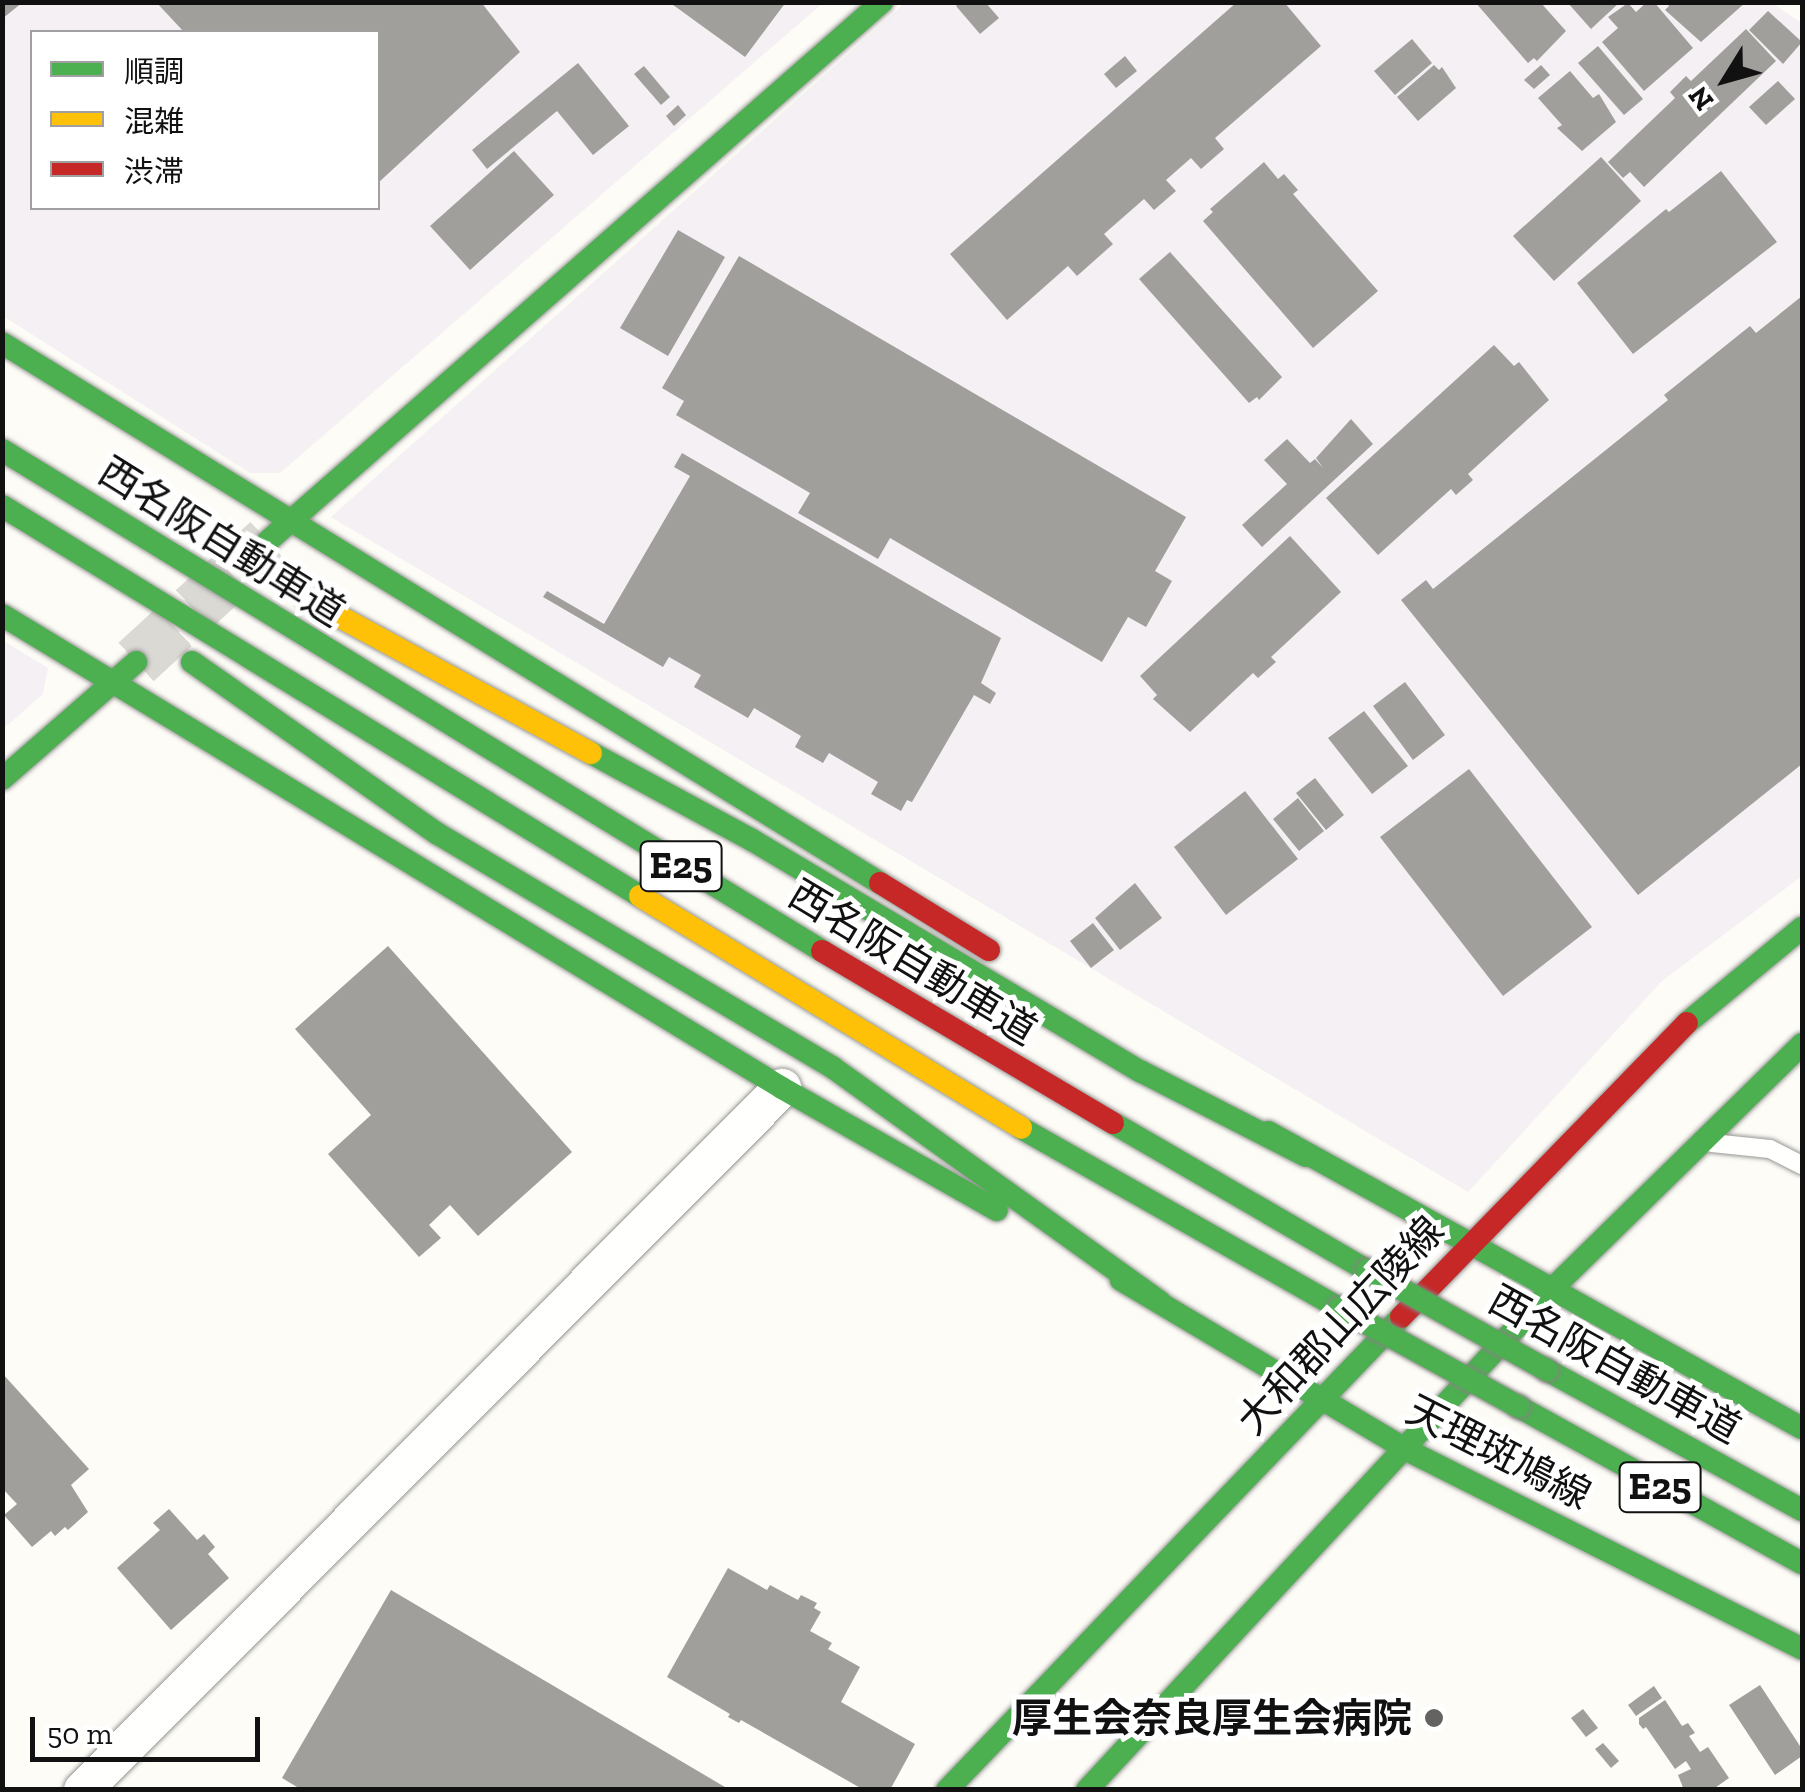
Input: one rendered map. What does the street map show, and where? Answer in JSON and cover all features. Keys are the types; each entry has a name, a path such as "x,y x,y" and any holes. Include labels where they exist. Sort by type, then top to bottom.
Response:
{"main road":[{"path":"268,541 882,2"},
{"path":"2,342 1005,960"},
{"path":"2,440 200,542"},
{"name":"西名阪自動車道","path":"2,450 538,781 997,1056 1367,1270 1802,1510"},
{"name":"西名阪自動車道","path":"2,506 989,1110 1802,1564"},
{"path":"2,530 48,562"},
{"path":"285,587 752,840 1140,1071 1306,1156 1802,1428"},
{"path":"2,615 782,1088 1160,1302"},
{"path":"168,646 438,834 832,1068 1160,1302"},
{"path":"2,779 136,662"},
{"name":"大和郡山広陵線","path":"947,1790 1661,1047 1726,988 1802,928"},
{"path":"1035,980 1306,1156"},
{"path":"1087,1790 1407,1450 1552,1289 1802,1044"},
{"name":"天理斑鳩線","path":"1160,1302 1407,1450 1802,1649"},
{"path":"1719,1520 1802,1574"}],"street":[{"path":"83,1790 782,1088"}],"lane":[{"path":"1704,1142 1770,1150 1802,1166"}],"shaded area":[{"path":"1770,2 1802,23 1802,876 1662,981 1468,1192 331,517 905,3"},
{"path":"2,3 823,3 280,473 250,473 3,316"},
{"path":"2,640 48,668 43,694 3,729"}],"building":[{"path":"2,2 23,2 2,19"},
{"path":"156,2 481,2 520,52 380,181 380,30 182,30"},
{"path":"669,2 786,2 745,57"},
{"path":"960,2 985,2 999,18 980,34 956,6"},
{"path":"1237,2 1284,2 1321,46 1215,138 1224,149 1201,169 1191,158 1166,180 1176,191 1154,210 1144,199 1104,234 1113,244 1077,276 1068,266 1007,320 950,254"},
{"path":"1475,2 1541,3 1566,31 1537,61 1534,58 1528,63"},
{"path":"1567,2 1620,2 1591,29"},
{"path":"1647,2 1654,2 1693,48 1644,91 1602,42 1618,28 1608,17 1628,3 1636,12"},
{"path":"1666,2 1746,2 1701,42 1665,10 1669,6"},
{"path":"1768,11 1802,42 1783,64 1749,30"},
{"path":"1746,29 1776,61 1644,187 1630,172 1623,178 1608,162 1675,98 1670,92 1686,76 1691,81"},
{"path":"1412,39 1432,63 1395,95 1374,71"},
{"path":"1598,46 1643,99 1624,115 1578,63"},
{"path":"1125,56 1137,71 1116,88 1104,74"},
{"path":"578,63 629,126 593,155 557,111 487,169 472,150"},
{"path":"1434,65 1439,70 1442,67 1456,88 1418,121 1397,97"},
{"path":"1541,65 1550,75 1534,89 1524,80"},
{"path":"644,66 670,97 661,105 634,74"},
{"path":"1570,71 1593,98 1599,94 1616,122 1582,151 1557,128 1562,125 1538,98"},
{"path":"1778,81 1795,99 1766,125 1749,107"},
{"path":"678,105 686,115 674,126 666,116"},
{"path":"514,151 554,195 470,270 430,226"},
{"path":"1601,157 1641,201 1554,281 1513,236"},
{"path":"1264,162 1278,179 1284,174 1298,190 1293,194 1378,291 1313,348 1203,221 1213,212 1210,209"},
{"path":"1721,171 1777,242 1633,354 1577,283 1666,209 1669,212"},
{"path":"678,230 725,257 668,356 620,328"},
{"path":"1170,252 1282,377 1259,400 1257,397 1249,403 1139,279"},
{"path":"739,256 1186,517 1155,571 1172,581 1146,627 1128,617 1102,662 890,538 878,559 798,513 810,493 676,415 684,401 662,388"},
{"path":"1802,296 1802,764 1638,895 1401,600 1426,580 1433,589 1668,400 1664,395 1750,326 1756,333"},
{"path":"1494,345 1514,366 1519,362 1549,400 1468,474 1473,480 1456,495 1451,489 1378,555 1326,498"},
{"path":"1351,419 1373,444 1262,547 1242,525 1287,484 1264,460 1287,439 1310,463 1315,459 1323,468 1316,458"},
{"path":"682,453 1001,638 981,683 996,693 990,704 974,695 912,802 907,800 901,811 871,794 878,782 829,753 823,763 795,747 801,736 754,708 748,718 694,687 701,675 669,657 663,667 543,597 547,591 604,624 690,476 674,467"},
{"path":"1290,536 1341,592 1271,657 1276,662 1258,678 1253,673 1190,732 1153,699 1157,695 1140,676"},
{"path":"1405,682 1445,735 1413,760 1373,706"},
{"path":"1364,711 1408,766 1372,794 1328,738"},
{"path":"1469,769 1592,927 1503,996 1380,837"},
{"path":"1315,778 1344,815 1326,830 1296,793"},
{"path":"1245,791 1298,859 1226,915 1174,847"},
{"path":"1298,798 1324,831 1299,851 1273,819"},
{"path":"1135,883 1162,918 1120,950 1095,918"},
{"path":"1093,923 1114,950 1091,968 1070,941"},
{"path":"388,946 572,1152 478,1236 450,1205 429,1225 441,1238 419,1257 328,1154 371,1115 295,1029"},
{"path":"2,1373 89,1469 71,1485 88,1512 68,1530 65,1527 55,1536 51,1531 32,1547 4,1515 17,1504 2,1488"},
{"path":"169,1509 197,1540 204,1534 215,1547 208,1554 229,1578 171,1630 117,1568 160,1530 153,1523"},
{"path":"728,1568 767,1590 770,1585 798,1600 801,1595 817,1603 814,1608 821,1612 810,1631 832,1643 828,1649 860,1667 841,1702 915,1744 890,1790 864,1790 741,1720 739,1723 728,1717 730,1714 667,1677"},
{"path":"391,1590 730,1790 302,1790 282,1778"},
{"path":"1760,1685 1802,1749 1802,1756 1775,1775 1729,1705"},
{"path":"1654,1686 1662,1698 1636,1716 1628,1705"},
{"path":"1665,1700 1682,1726 1688,1723 1695,1733 1689,1736 1700,1752 1708,1747 1729,1778 1712,1790 1684,1790 1678,1775 1691,1769 1686,1761 1675,1769 1646,1727 1643,1729 1639,1724 1639,1718"},
{"path":"1583,1709 1598,1728 1586,1737 1571,1718"},
{"path":"1603,1743 1619,1761 1611,1768 1595,1749"}],"tunnel":[{"path":"136,662 268,541"}],"traffic: fast":[{"path":"268,541 882,2"},
{"path":"2,343 880,883"},
{"path":"2,450 822,951"},
{"path":"2,506 640,896"},
{"path":"2,615 782,1088 997,1210"},
{"path":"2,779 136,662"},
{"path":"192,662 438,834 832,1067 1160,1302"},
{"path":"591,753 752,840 1140,1071 1306,1156"},
{"path":"1687,1023 1802,928"},
{"path":"1087,1790 1552,1289 1802,1044"},
{"path":"1113,1123 1367,1270"},
{"path":"1021,1128 1339,1308"},
{"path":"1268,1132 1552,1289"},
{"path":"1367,1270 1547,1370"},
{"path":"1121,1280 1407,1450 1802,1649"},
{"path":"1552,1289 1802,1428"},
{"path":"1339,1308 1519,1407"},
{"path":"947,1790 1401,1317"},
{"path":"1547,1370 1802,1510"},
{"path":"1519,1407 1802,1563"}],"traffic: slow":[{"path":"307,599 591,753"},
{"path":"640,896 1021,1128"}],"traffic: jam":[{"path":"880,883 989,950"},
{"path":"822,951 1113,1123"},
{"path":"1401,1317 1687,1023"}],"place":[{"name":"厚生会奈良厚生会病院","path":"1434,1718"}]}
